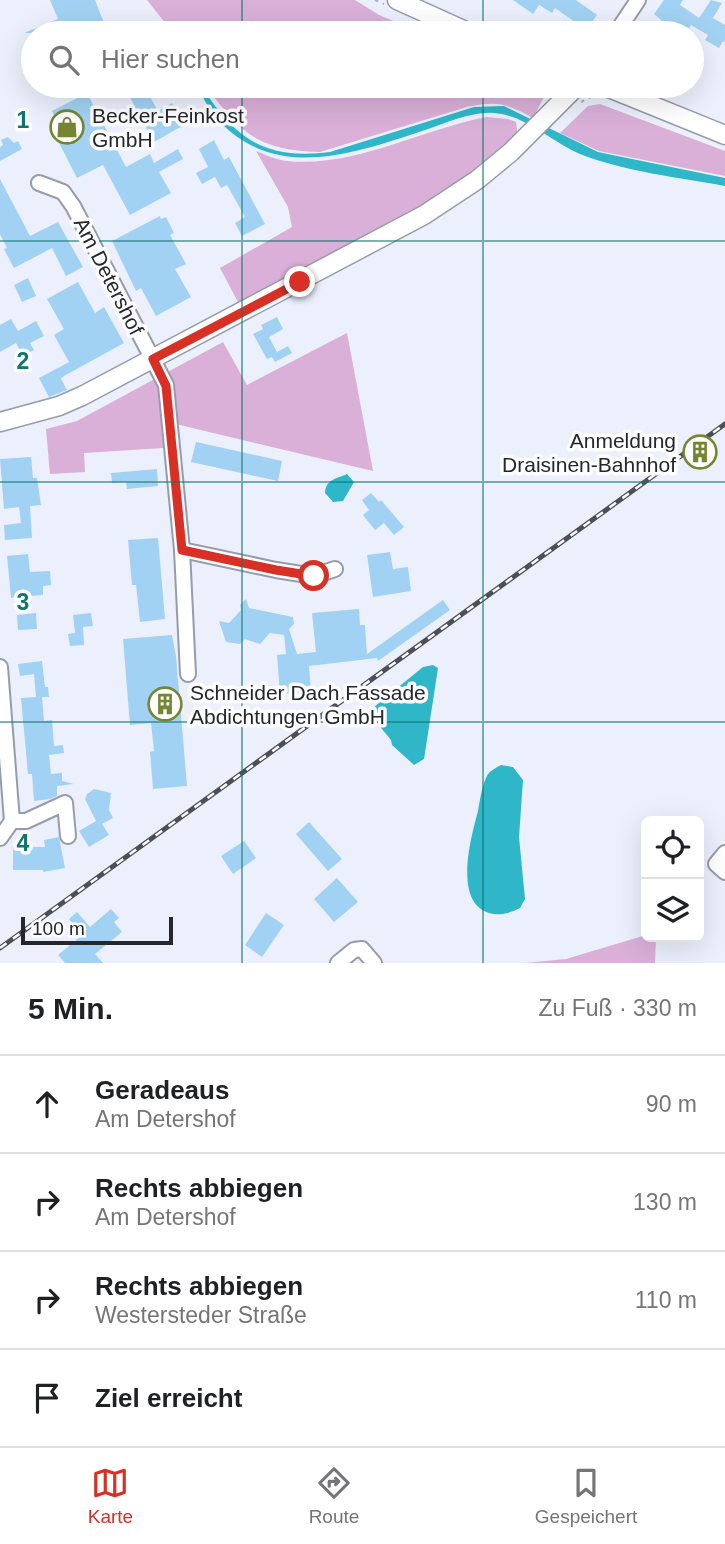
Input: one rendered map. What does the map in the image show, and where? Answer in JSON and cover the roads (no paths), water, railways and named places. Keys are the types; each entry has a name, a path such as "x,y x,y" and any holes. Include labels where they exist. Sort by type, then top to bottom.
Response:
{"main road":[{"path":"397,0 443,21"},
{"path":"0,422 59,406 424,215 477,180 530,134 566,98"},
{"path":"634,98 725,135"}],"street":[{"path":"625,21 638,0"},
{"name":"Am Detershof","path":"39,183 63,192 68,199 166,386 182,550 188,674"},
{"path":"182,550 314,576 335,569"},
{"path":"0,667 12,821 0,838"},
{"path":"12,821 26,821 65,803 68,836"},
{"path":"725,853 716,864 725,872"},
{"path":"338,963 354,950 362,949 374,963"}],"water":[{"path":"204,98 209,98 240,133 254,142 287,153 307,154 330,152 474,107 504,106 598,152 725,178 725,186 597,160 570,149 517,119 494,113 461,118 347,153 293,157 267,152 242,140 219,121"},
{"path":"347,474 354,482 343,501 333,502 325,493 327,485"},
{"path":"433,665 438,668 424,759 414,765 392,745 391,740 368,712 423,667"},
{"path":"501,765 513,767 523,780 519,837 525,899 520,908 498,914 488,913 475,903 470,893 468,865 484,782 489,773"}],"railway":[{"path":"0,948 725,424"}],"place":[{"name":"Becker-Feinkost GmbH","path":"67,127"},
{"name":"Anmeldung Draisinen-Bahnhof","path":"700,452"},
{"name":"Schneider Dach Fassade Abdichtungen GmbH","path":"165,704"}]}
